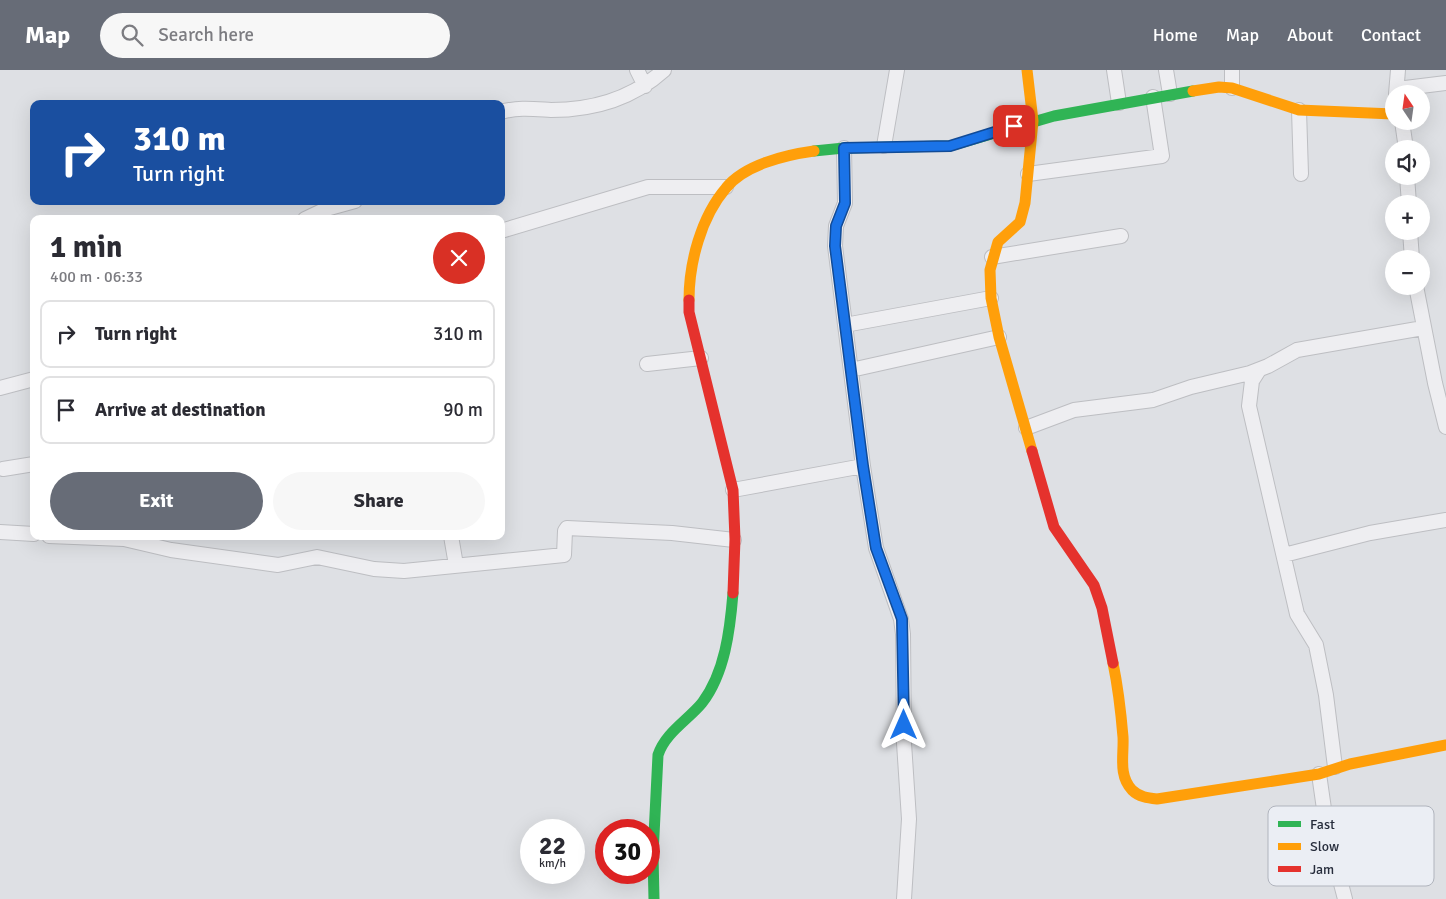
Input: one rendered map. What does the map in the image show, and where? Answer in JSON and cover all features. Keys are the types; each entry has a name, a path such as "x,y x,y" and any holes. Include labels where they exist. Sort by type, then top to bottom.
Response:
{"street":[{"path":"638,70 645,86"},
{"path":"884,146 897,70"},
{"path":"1027,70 1033,120 1028,174 1020,222 998,242 992,258 991,298 999,337 1054,527 1064,545 1094,586 1102,608 1114,668 1123,738 1122,766 1125,779 1132,790 1144,797 1157,799 1319,774 1335,767 1416,753 1446,745"},
{"path":"1114,70 1119,103"},
{"path":"1166,70 1170,94"},
{"path":"1232,70 1232,88"},
{"path":"1397,85 1398,70"},
{"path":"505,111 512,109 571,109 610,103 645,86 659,72"},
{"path":"1430,86 1446,83"},
{"path":"654,899 653,855 658,755 667,738 707,695 719,672 732,597 733,490 689,312 689,282 696,251 708,217 726,187 747,171 778,159 808,152 884,146 950,146 1033,120 1119,103 1219,87 1232,88 1299,110 1385,114"},
{"path":"1028,174 1162,156 1153,97"},
{"path":"1299,110 1301,174"},
{"path":"844,148 845,203 836,226 835,246 863,466 876,548 902,619 904,743 909,820 904,899"},
{"path":"505,230 648,187 726,187"},
{"path":"310,215 323,205"},
{"path":"992,258 1121,236"},
{"path":"1418,295 1423,328 1440,382 1446,427"},
{"path":"846,325 991,298"},
{"path":"1026,428 1074,410 1153,400 1191,387 1259,370 1297,350 1423,328"},
{"path":"851,370 999,337"},
{"path":"647,364 701,358"},
{"path":"1259,370 1252,381 1250,406 1297,614 1316,645 1326,695 1335,767"},
{"path":"0,388 30,380"},
{"path":"1,468 30,464"},
{"path":"733,490 863,466"},
{"path":"1284,555 1370,534 1446,520"},
{"path":"128,540 171,550 278,565 317,557 385,570 416,571 456,565 564,555 565,531 567,528 672,533 734,540"},
{"path":"0,532 30,534"},
{"path":"452,540 456,565"},
{"path":"1319,774 1324,806"},
{"path":"1341,886 1344,899"}],"traffic: fast":[{"path":"814,151 844,148 950,146 1054,116 1193,91"},
{"path":"654,899 653,855 658,755 671,733 702,703 710,691 725,651 733,593"}],"traffic: slow":[{"path":"1027,70 1033,121 1025,203 1020,222 998,242 990,270 991,298 999,337 1032,451"},
{"path":"1193,91 1219,87 1232,88 1299,110 1385,114"},
{"path":"689,300 691,271 698,241 703,226 726,188 743,173 754,167 778,158 814,151"},
{"path":"1113,663 1123,737 1123,771 1132,790 1147,798 1157,799 1319,774 1350,764 1446,745"}],"traffic: jam":[{"path":"689,300 689,312 733,490 735,539 733,593"},
{"path":"1032,451 1054,527 1094,585 1102,608 1113,663"}],"route":[{"path":"904,725 902,619 885,578 876,548 863,466 835,246 836,226 845,203 844,148 950,146 1014,126"}]}
